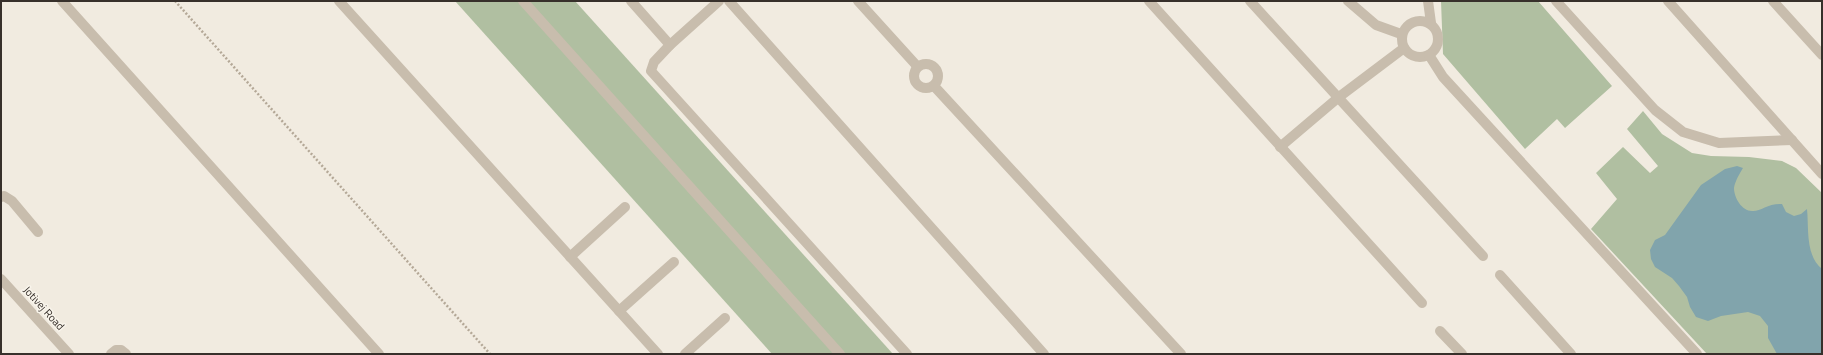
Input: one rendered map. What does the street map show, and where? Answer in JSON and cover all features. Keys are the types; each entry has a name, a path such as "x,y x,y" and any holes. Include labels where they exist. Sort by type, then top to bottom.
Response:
{"street":[{"path":"62,1 379,354"},
{"path":"339,1 658,354"},
{"path":"523,1 840,354"},
{"path":"631,1 670,45"},
{"path":"719,1 670,45 654,62 652,71 907,354"},
{"path":"729,1 1044,354"},
{"path":"858,1 917,66"},
{"path":"1149,1 1422,303"},
{"path":"1250,1 1482,256"},
{"path":"1348,1 1376,25 1401,34"},
{"path":"1428,1 1431,23 1438,32 1437,47 1429,55 1420,58 1410,55 1404,48 1401,34 1410,22 1420,19 1431,23"},
{"path":"1556,1 1655,110 1683,132 1719,143 1792,140"},
{"path":"1668,1 1822,174"},
{"path":"1773,1 1822,55"},
{"path":"1280,147 1338,97 1404,48"},
{"path":"1429,55 1443,77 1697,354"},
{"path":"926,63 935,68 939,77 934,86 925,89 916,85 913,76 917,66 926,63"},
{"path":"934,86 1181,354"},
{"path":"1,198 4,196 12,201 38,232"},
{"path":"570,257 625,207"},
{"path":"619,311 674,262"},
{"path":"1500,274 1571,354"},
{"name":"Jotivej Road","path":"1,279 69,354"},
{"path":"684,354 725,318"},
{"path":"1440,331 1462,354"},
{"path":"111,354 116,350 121,350 126,354"}],"path":[{"path":"175,1 490,354"}],"green space":[{"path":"455,1 575,1 893,354 772,354"},
{"path":"1441,1 1538,1 1612,86 1565,128 1557,119 1525,149 1443,54"},
{"path":"1643,111 1662,134 1692,153 1711,156 1749,157 1782,161 1796,168 1822,193 1822,354 1707,354 1591,229 1617,199 1596,173 1623,147 1650,173 1658,166 1627,129"}],"water":[{"path":"1737,166 1743,168 1735,183 1734,192 1737,200 1745,209 1755,211 1773,205 1782,204 1786,212 1794,216 1801,214 1807,209 1810,249 1817,263 1822,269 1822,354 1777,354 1768,338 1768,326 1760,316 1748,312 1721,316 1708,321 1696,317 1690,307 1687,297 1679,286 1672,278 1655,267 1651,259 1650,250 1655,240 1665,235 1701,185 1725,169"}]}
